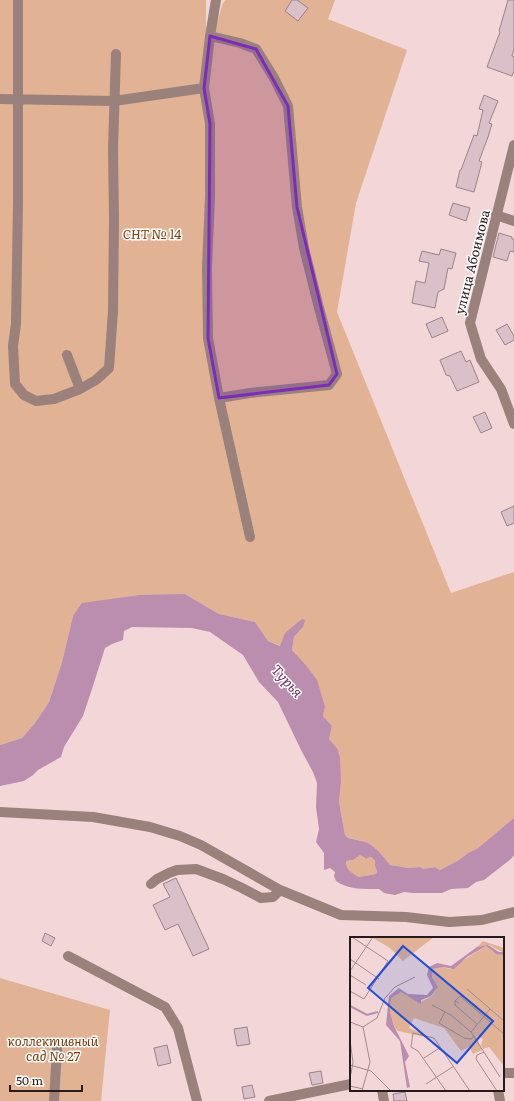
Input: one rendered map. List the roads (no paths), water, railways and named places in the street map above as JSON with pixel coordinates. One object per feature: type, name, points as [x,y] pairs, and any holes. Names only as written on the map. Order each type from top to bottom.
[{"type":"street","points":[[18,0],[16,324],[14,346],[15,384],[24,395],[36,401],[54,399],[80,389],[96,380],[109,368],[113,311],[113,148],[116,54]]},
{"type":"street","points":[[216,0],[204,88],[210,124],[210,196],[207,268],[208,338],[219,398],[250,537]]},
{"type":"street","points":[[210,36],[256,50],[274,78],[288,106],[297,207],[304,248],[337,374],[329,385],[250,393],[219,398]]},
{"type":"street","points":[[0,100],[114,102],[204,88]]},
{"type":"street","name":"улица Абоимова","points":[[514,145],[470,323],[481,359],[501,389],[514,424]]},
{"type":"street","points":[[496,215],[514,221]]},
{"type":"street","points":[[67,355],[80,389]]},
{"type":"street","points":[[0,812],[93,817],[150,827],[180,836],[201,845],[280,890],[341,915],[406,917],[449,922],[482,920],[514,912]]},
{"type":"street","points":[[151,884],[157,878],[176,870],[196,869],[223,879],[261,898],[273,897],[280,890]]},
{"type":"street","points":[[68,956],[164,1007],[178,1028],[197,1101]]},
{"type":"street","points":[[54,1101],[57,1049]]},
{"type":"street","points":[[504,1073],[514,1072]]},
{"type":"street","points":[[269,1101],[350,1084]]},
{"type":"street","points":[[382,1091],[384,1101]]},
{"type":"street","points":[[498,1091],[500,1101]]},
{"type":"water","name":"Турья","points":[[185,594],[219,614],[255,622],[268,641],[280,646],[285,633],[302,619],[305,620],[303,627],[294,637],[292,650],[317,680],[325,707],[323,716],[332,726],[329,739],[337,748],[340,758],[341,782],[339,802],[345,835],[347,837],[372,845],[390,865],[409,868],[420,867],[423,869],[435,867],[440,870],[478,848],[514,818],[514,855],[484,880],[476,882],[468,888],[451,889],[442,893],[404,892],[395,895],[384,893],[379,889],[362,889],[346,886],[336,881],[334,876],[335,872],[330,868],[324,870],[324,853],[316,842],[319,829],[316,807],[317,783],[278,702],[259,682],[243,655],[210,632],[192,628],[132,627],[124,631],[123,640],[105,648],[83,716],[64,747],[61,757],[38,770],[24,781],[0,786],[0,745],[22,738],[35,723],[49,702],[62,662],[73,616],[82,603],[140,595]],"holes":[[[360,855],[366,859],[371,857],[375,861],[377,871],[376,874],[359,877],[348,869],[346,861],[353,860]]]},
{"type":"park label","name":"СНТ № 14","points":[[152,234]]},
{"type":"park label","name":"коллективный сад № 27","points":[[53,1048]]}]
